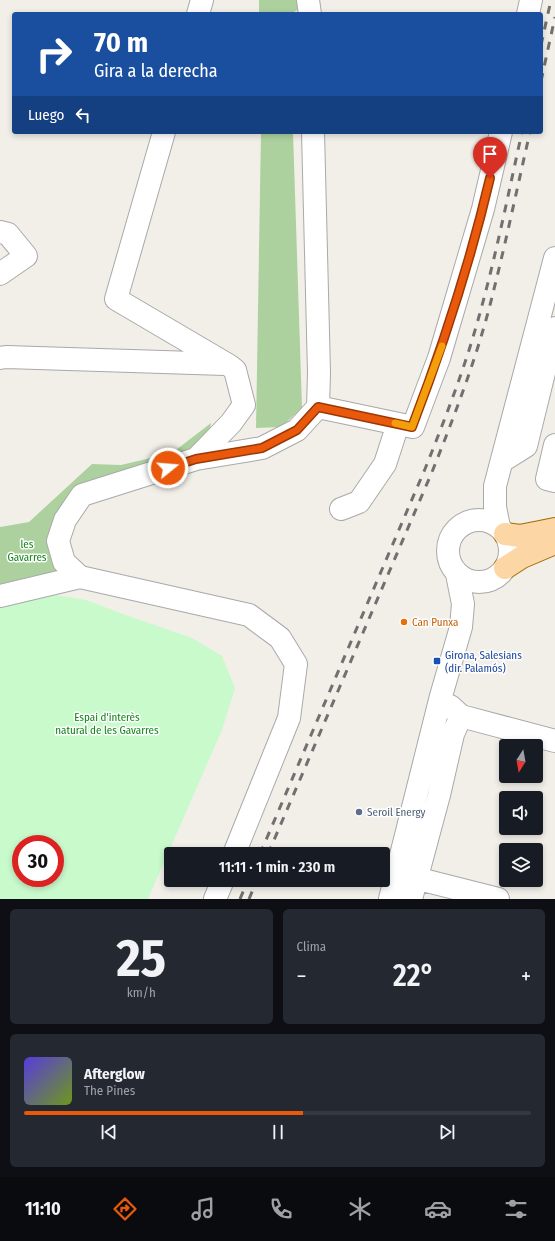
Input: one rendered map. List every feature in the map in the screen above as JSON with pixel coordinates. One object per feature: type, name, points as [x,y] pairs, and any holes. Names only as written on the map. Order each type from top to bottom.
[{"type":"main road","points":[[502,530],[520,536],[550,537]]},
{"type":"main road","points":[[498,574],[550,537]]},
{"type":"street","points":[[199,12],[202,0]]},
{"type":"street","points":[[308,0],[310,12]]},
{"type":"street","points":[[528,12],[531,0]]},
{"type":"street","points":[[163,134],[116,299],[235,370],[244,405],[231,423],[196,459]]},
{"type":"street","points":[[80,577],[64,562],[58,541],[65,520],[82,495],[196,459],[262,448],[297,430],[318,407],[320,373],[313,134]]},
{"type":"street","points":[[318,407],[412,427],[439,358],[483,209],[500,134]]},
{"type":"street","points":[[0,232],[8,234],[26,256],[0,274]]},
{"type":"street","points":[[408,884],[441,696],[461,627],[472,605],[498,574],[510,554],[508,540],[502,530],[495,507],[495,486],[555,258]]},
{"type":"street","points":[[502,461],[526,446],[555,328]]},
{"type":"street","points":[[2,355],[226,364],[230,366]]},
{"type":"street","points":[[341,509],[358,502],[385,464],[398,424]]},
{"type":"street","points":[[531,428],[555,434]]},
{"type":"street","points":[[555,445],[547,480],[555,481]]},
{"type":"street","points":[[495,486],[470,520],[456,529],[448,543],[447,554],[451,565],[457,574],[464,579],[472,582],[481,582],[498,574]]},
{"type":"street","points":[[470,520],[487,520],[502,530]]},
{"type":"street","points":[[457,574],[463,604],[461,627]]},
{"type":"street","points":[[0,596],[80,577],[249,615],[280,638],[296,664],[289,718],[237,847]]},
{"type":"street","points":[[441,696],[461,716],[555,741]]},
{"type":"street","points":[[390,899],[408,884],[439,795],[453,734],[461,716]]},
{"type":"street","points":[[408,884],[498,899]]},
{"type":"street","points":[[215,899],[220,887]]},
{"type":"green space","points":[[259,0],[316,0],[294,12],[259,12]]},
{"type":"green space","points":[[261,134],[293,134],[302,408],[281,427],[256,428]]},
{"type":"green space","name":"les Gavarres","points":[[211,423],[209,434],[191,452],[75,495],[50,529],[59,570],[0,586],[0,527],[29,522],[92,464],[121,465],[172,453]]},
{"type":"green space","name":"Espai d'interès natural de les Gavarres","points":[[0,594],[49,594],[86,600],[192,638],[222,656],[235,688],[222,730],[171,847],[164,847],[164,862],[148,899],[0,899]]},
{"type":"railway","points":[[543,36],[551,0]]},
{"type":"railway","points":[[543,72],[555,17]]},
{"type":"railway","points":[[263,847],[443,424],[478,320],[498,240],[522,134]]},
{"type":"railway","points":[[271,847],[432,472],[458,404],[474,359],[488,312],[530,134]]},
{"type":"railway","points":[[240,899],[245,887]]},
{"type":"railway","points":[[249,899],[254,887]]},
{"type":"slow traffic","points":[[395,423],[412,427],[439,358],[442,346]]},
{"type":"place","name":"Can Punxa","points":[[404,622]]},
{"type":"place","name":"Girona, Salesians (dir. Palamós)","points":[[437,661]]},
{"type":"place","name":"Seroil Energy","points":[[359,812]]},
{"type":"route","points":[[168,468],[196,459],[262,448],[297,430],[318,407],[412,427],[439,358],[483,209],[490,178]]}]
